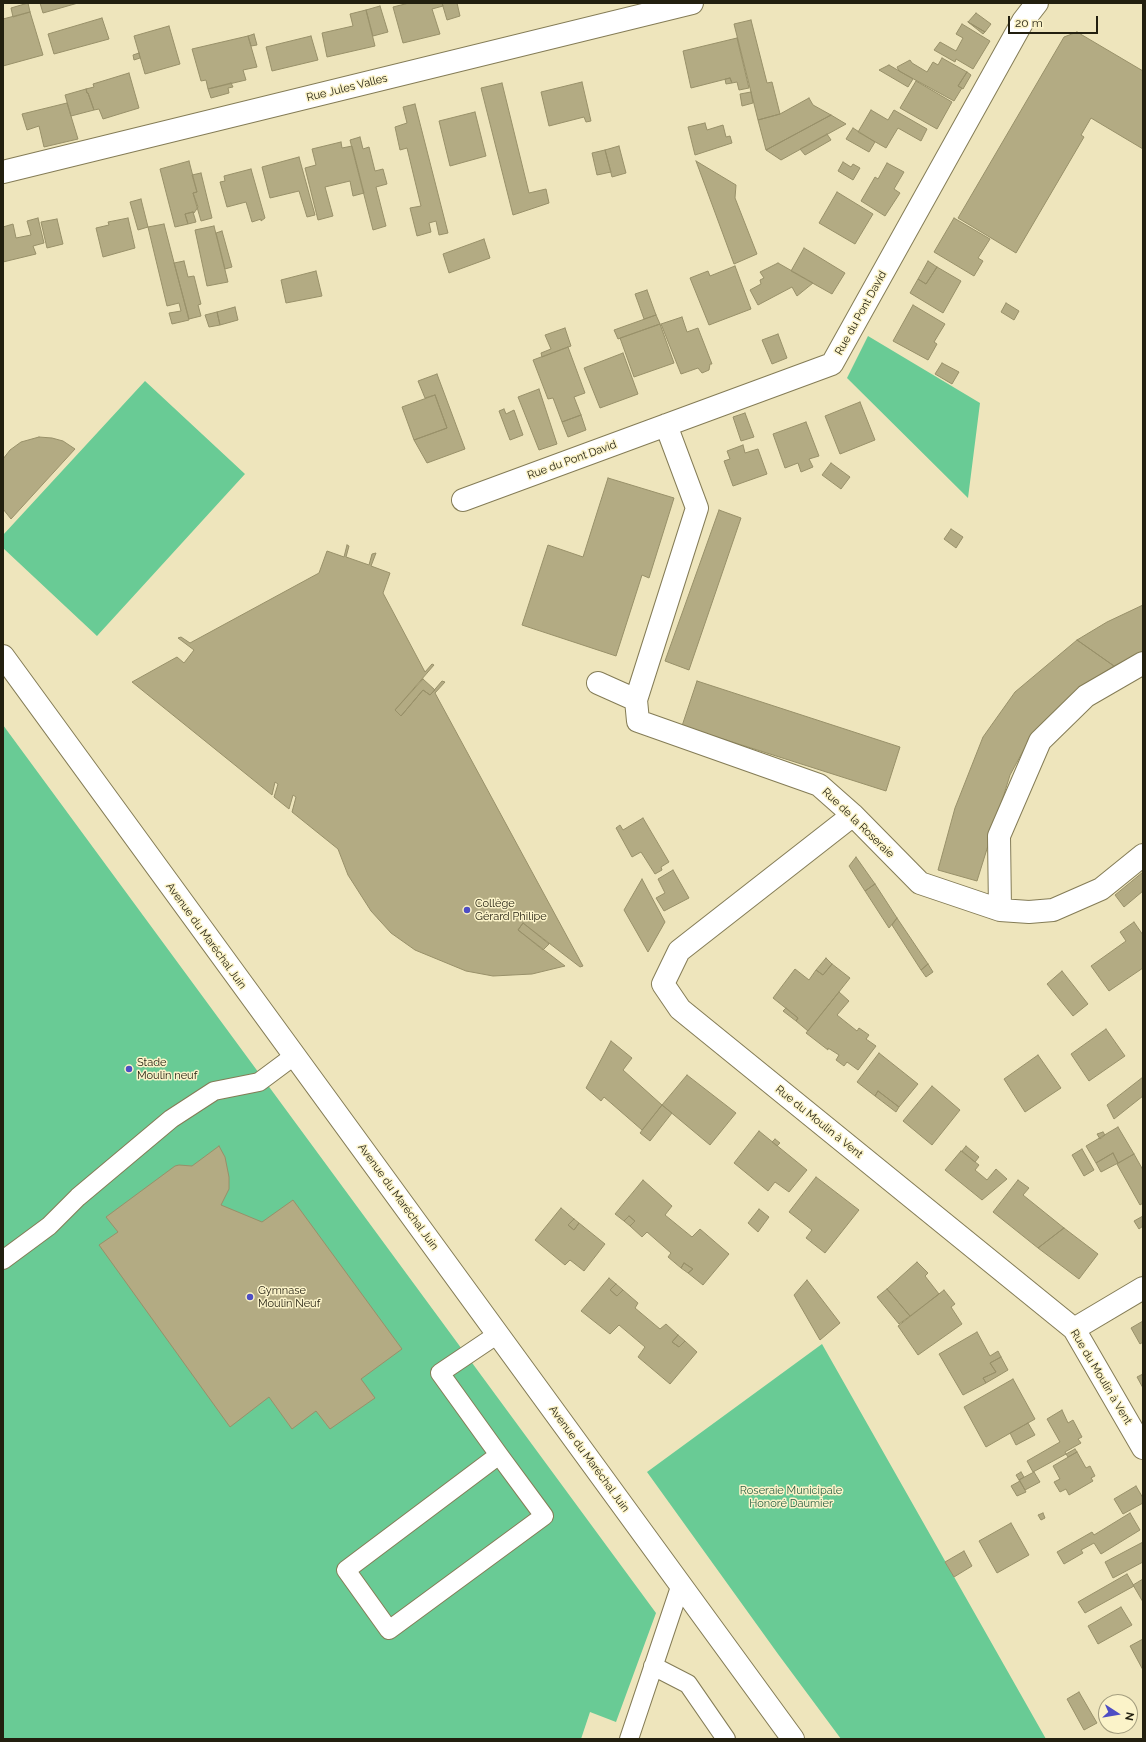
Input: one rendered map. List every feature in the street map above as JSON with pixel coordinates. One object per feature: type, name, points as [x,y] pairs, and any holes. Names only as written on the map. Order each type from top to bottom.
[{"type":"street","name":"Rue Jules Valles","points":[[3,172],[692,3]]},
{"type":"street","name":"Rue du Pont David","points":[[463,500],[832,364],[1023,21],[1037,3]]},
{"type":"street","name":"Rue de la Roseraie","points":[[666,425],[697,508],[636,700],[638,721],[819,785],[853,815],[920,883],[1000,910],[1029,912],[1053,910],[1101,889],[1143,855]]},
{"type":"street","name":"Avenue du Maréchal Juin","points":[[3,656],[793,1739]]},
{"type":"street","points":[[1000,910],[999,836],[1040,741],[1086,696],[1143,663]]},
{"type":"street","points":[[598,684],[636,700]]},
{"type":"street","name":"Rue du Moulin à Vent","points":[[853,815],[679,951],[663,984],[680,1009],[1074,1329],[1143,1448]]},
{"type":"street","points":[[1074,1329],[1143,1288]]},
{"type":"lane","points":[[3,1260],[49,1226],[78,1197],[171,1119],[214,1091],[259,1082],[294,1056]]},
{"type":"lane","points":[[498,1334],[440,1373],[544,1516],[389,1630],[346,1570],[499,1455]]},
{"type":"lane","points":[[628,1739],[681,1584]]},
{"type":"lane","points":[[654,1666],[688,1684],[726,1739]]},
{"type":"green space","points":[[868,336],[980,403],[968,498],[847,378]]},
{"type":"green space","points":[[145,381],[245,474],[97,636],[3,548],[3,535]]},
{"type":"green space","name":"Stade Moulin neuf","points":[[3,725],[656,1613],[616,1722],[590,1712],[581,1739],[3,1739]]},
{"type":"green space","name":"Roseraie Municipale Honoré Daumier","points":[[822,1344],[1046,1739],[841,1739],[647,1472]]},
{"type":"building","points":[[28,3],[30,12],[13,17],[11,8]]},
{"type":"building","points":[[40,3],[78,3],[43,13]]},
{"type":"building","points":[[409,3],[442,3],[443,6],[432,9],[440,34],[403,43],[393,7]]},
{"type":"building","points":[[442,3],[457,3],[460,16],[447,20]]},
{"type":"building","points":[[380,6],[388,32],[373,36],[366,10]]},
{"type":"building","points":[[366,10],[375,46],[327,57],[322,33],[353,26],[350,14]]},
{"type":"building","points":[[30,12],[43,55],[3,66],[3,19]]},
{"type":"building","points":[[976,13],[991,24],[985,32],[968,22]]},
{"type":"building","points":[[102,18],[109,39],[54,54],[48,34]]},
{"type":"building","points":[[751,20],[767,83],[772,82],[780,114],[758,120],[734,24]]},
{"type":"building","points":[[968,22],[985,32],[983,34]]},
{"type":"building","points":[[962,24],[990,41],[973,69],[956,59],[955,62],[934,50],[940,42],[956,51],[963,38],[956,34]]},
{"type":"building","points":[[169,26],[180,64],[145,74],[134,36]]},
{"type":"building","points":[[1077,32],[1143,71],[1143,149],[1091,118],[1081,135],[1084,137],[1016,253],[958,218],[1064,37]]},
{"type":"building","points":[[254,34],[257,45],[251,46],[248,36]]},
{"type":"building","points":[[248,36],[257,67],[243,70],[246,80],[208,89],[206,80],[201,81],[192,49]]},
{"type":"building","points":[[311,36],[318,60],[272,71],[266,47]]},
{"type":"building","points":[[737,38],[749,88],[739,90],[737,82],[732,83],[730,78],[691,88],[683,51]]},
{"type":"building","points":[[139,53],[140,58],[134,60],[133,55]]},
{"type":"building","points":[[942,58],[967,72],[958,86],[962,88],[954,101],[899,71],[897,67],[910,60],[912,63],[927,72],[933,62],[938,65]]},
{"type":"building","points":[[889,65],[913,79],[908,87],[879,70]]},
{"type":"building","points":[[967,72],[971,75],[963,89],[958,86]]},
{"type":"building","points":[[129,73],[139,108],[103,119],[99,109],[94,110],[86,89],[94,87],[93,84]]},
{"type":"building","points":[[730,78],[732,83],[726,84],[725,79]]},
{"type":"building","points":[[916,81],[952,102],[937,129],[900,108]]},
{"type":"building","points":[[582,82],[591,121],[586,122],[584,117],[549,126],[541,92]]},
{"type":"building","points":[[231,83],[233,87],[228,88],[229,93],[211,98],[208,89]]},
{"type":"building","points":[[502,83],[529,193],[546,189],[549,203],[513,215],[481,88]]},
{"type":"building","points":[[86,89],[94,110],[71,116],[65,95]]},
{"type":"building","points":[[751,92],[753,103],[742,106],[740,94]]},
{"type":"building","points":[[809,98],[813,105],[831,115],[766,150],[758,120],[780,114]]},
{"type":"building","points":[[67,103],[78,139],[44,147],[39,126],[27,130],[22,114]]},
{"type":"building","points":[[415,104],[448,233],[439,235],[436,221],[429,223],[431,232],[417,236],[410,208],[421,206],[407,148],[400,150],[395,127],[407,123],[403,107]]},
{"type":"building","points":[[871,110],[888,120],[894,110],[927,129],[921,141],[898,128],[886,148],[858,132]]},
{"type":"building","points":[[475,112],[486,156],[450,166],[439,121]]},
{"type":"building","points":[[831,115],[846,124],[781,160],[766,150]]},
{"type":"building","points":[[705,123],[707,130],[723,125],[726,137],[730,136],[732,143],[695,155],[688,127]]},
{"type":"building","points":[[853,128],[875,142],[869,152],[846,139]]},
{"type":"building","points":[[827,134],[831,140],[805,155],[800,149]]},
{"type":"building","points":[[360,137],[363,149],[369,147],[375,171],[383,169],[387,184],[376,187],[386,226],[373,230],[350,140]]},
{"type":"building","points":[[341,142],[342,148],[352,146],[364,193],[353,196],[350,181],[325,187],[333,216],[318,220],[305,168],[316,165],[312,149]]},
{"type":"building","points":[[619,146],[626,173],[612,177],[605,150]]},
{"type":"building","points":[[605,150],[611,172],[597,175],[592,153]]},
{"type":"building","points":[[299,157],[315,215],[307,217],[299,191],[270,198],[262,167]]},
{"type":"building","points":[[189,161],[197,192],[193,193],[198,207],[194,213],[185,214],[188,224],[175,227],[160,169]]},
{"type":"building","points":[[696,161],[736,185],[735,198],[757,254],[734,264]]},
{"type":"building","points":[[843,162],[851,167],[853,164],[860,168],[853,180],[838,171]]},
{"type":"building","points":[[887,163],[904,172],[894,189],[900,193],[885,216],[861,201],[875,177],[878,179]]},
{"type":"building","points":[[251,169],[265,218],[261,221],[261,219],[252,222],[246,202],[227,207],[220,182],[225,181],[224,176]]},
{"type":"building","points":[[201,173],[212,218],[201,221],[193,193],[197,192],[192,175]]},
{"type":"building","points":[[837,192],[873,214],[855,244],[819,223]]},
{"type":"building","points":[[141,199],[148,227],[138,230],[130,202]]},
{"type":"building","points":[[193,212],[196,222],[188,224],[185,214]]},
{"type":"building","points":[[38,218],[44,243],[33,246],[36,254],[3,262],[3,227],[13,224],[16,238],[31,235],[27,221]]},
{"type":"building","points":[[128,218],[135,248],[103,257],[96,228],[109,225],[108,222]]},
{"type":"building","points":[[954,218],[990,239],[978,258],[983,261],[974,276],[934,252]]},
{"type":"building","points":[[57,219],[63,244],[47,248],[41,222]]},
{"type":"building","points":[[164,224],[189,320],[172,324],[169,313],[181,311],[179,303],[167,306],[148,227]]},
{"type":"building","points":[[214,226],[228,282],[207,286],[195,230]]},
{"type":"building","points":[[222,231],[232,267],[225,269],[216,233]]},
{"type":"building","points":[[484,239],[490,258],[449,273],[443,254]]},
{"type":"building","points":[[804,248],[845,273],[832,294],[791,271]]},
{"type":"building","points":[[184,261],[188,277],[194,276],[201,304],[198,305],[201,316],[189,319],[174,263]]},
{"type":"building","points":[[928,261],[937,267],[926,284],[918,279]]},
{"type":"building","points":[[778,263],[813,283],[797,296],[792,287],[758,305],[750,290],[761,284],[760,280],[764,278],[760,272]]},
{"type":"building","points":[[735,266],[751,309],[709,325],[690,278],[708,271],[710,276]]},
{"type":"building","points":[[937,267],[961,281],[943,313],[910,293],[918,279],[926,284]]},
{"type":"building","points":[[316,271],[322,296],[286,303],[281,280]]},
{"type":"building","points":[[647,290],[656,315],[644,319],[635,294]]},
{"type":"building","points":[[1006,303],[1019,311],[1014,320],[1001,312]]},
{"type":"building","points":[[913,305],[945,324],[934,342],[937,344],[928,360],[893,341]]},
{"type":"building","points":[[235,307],[238,320],[220,325],[217,312]]},
{"type":"building","points":[[217,312],[220,325],[209,327],[205,315]]},
{"type":"building","points":[[656,315],[660,324],[618,339],[614,330]]},
{"type":"building","points":[[682,317],[687,332],[698,328],[712,364],[710,364],[709,370],[702,373],[698,368],[681,374],[661,324]]},
{"type":"building","points":[[660,324],[674,363],[634,377],[620,338]]},
{"type":"building","points":[[565,328],[571,346],[542,357],[541,353],[551,349],[545,335]]},
{"type":"building","points":[[778,334],[787,358],[772,364],[762,340]]},
{"type":"building","points":[[568,347],[585,393],[574,397],[581,415],[562,422],[553,398],[548,399],[533,360]]},
{"type":"building","points":[[623,353],[638,394],[600,408],[584,368]]},
{"type":"building","points":[[942,363],[959,372],[952,384],[935,374]]},
{"type":"building","points":[[437,374],[465,449],[427,463],[414,440],[447,428],[435,395],[425,398],[418,381]]},
{"type":"building","points":[[539,389],[557,444],[539,450],[518,397]]},
{"type":"building","points":[[435,395],[447,428],[414,440],[402,407]]},
{"type":"building","points":[[860,402],[875,440],[840,454],[825,416]]},
{"type":"building","points":[[504,409],[506,414],[514,410],[523,435],[510,440],[499,411]]},
{"type":"building","points":[[745,413],[754,437],[741,441],[733,417]]},
{"type":"building","points":[[581,415],[586,430],[568,437],[562,422]]},
{"type":"building","points":[[806,422],[819,456],[809,459],[813,467],[801,472],[798,463],[785,468],[773,434]]},
{"type":"building","points":[[39,437],[63,441],[75,449],[11,519],[3,509],[3,459],[10,450],[21,442]]},
{"type":"building","points":[[743,445],[745,453],[758,449],[767,474],[733,486],[724,461],[730,459],[727,451]]},
{"type":"building","points":[[831,463],[850,477],[841,489],[822,475]]},
{"type":"building","points":[[608,478],[674,498],[649,578],[642,575],[616,656],[522,625],[548,545],[583,557]]},
{"type":"building","points":[[719,510],[741,518],[689,670],[665,661]]},
{"type":"building","points":[[951,529],[963,537],[956,548],[944,539]]},
{"type":"building","points":[[347,545],[349,546],[346,557],[369,565],[372,554],[376,553],[371,566],[390,573],[383,593],[425,672],[432,664],[434,665],[395,710],[401,716],[423,690],[430,695],[442,681],[445,682],[435,693],[583,966],[580,967],[523,923],[518,930],[565,966],[532,974],[493,976],[466,971],[415,950],[391,933],[371,911],[348,875],[338,849],[292,812],[296,797],[293,795],[289,809],[274,797],[278,784],[275,782],[272,795],[132,682],[177,657],[184,663],[194,650],[178,638],[181,637],[190,643],[319,573],[327,551],[344,557]]},
{"type":"building","points":[[1143,605],[1143,652],[1114,666],[1077,640],[1107,622]]},
{"type":"building","points":[[1077,640],[1114,666],[1076,690],[1028,742],[1010,775],[977,881],[938,870],[955,808],[983,737],[1015,692]]},
{"type":"building","points":[[423,679],[435,690],[430,695],[423,690],[401,716],[395,710]]},
{"type":"building","points":[[697,681],[900,747],[886,791],[682,726]]},
{"type":"building","points":[[643,818],[669,862],[661,867],[662,870],[655,874],[641,852],[632,857],[616,828],[620,825],[623,830]]},
{"type":"building","points":[[856,857],[875,884],[865,891],[849,866]]},
{"type":"building","points":[[673,870],[689,898],[664,911],[656,898],[665,893],[658,879]]},
{"type":"building","points":[[1143,872],[1143,891],[1124,907],[1115,895]]},
{"type":"building","points":[[642,879],[665,922],[648,952],[624,910]]},
{"type":"building","points":[[875,884],[897,918],[889,928],[865,891]]},
{"type":"building","points":[[897,918],[928,964],[921,970],[892,925]]},
{"type":"building","points":[[1134,922],[1143,935],[1143,968],[1109,991],[1091,966],[1126,941],[1120,932]]},
{"type":"building","points":[[523,923],[549,944],[543,950],[518,930]]},
{"type":"building","points":[[826,958],[832,964],[823,975],[816,970]]},
{"type":"building","points":[[832,964],[850,978],[808,1031],[796,1021],[798,1018],[773,998],[795,969],[809,980],[816,970],[823,975]]},
{"type":"building","points":[[928,964],[933,972],[926,977],[921,970]]},
{"type":"building","points":[[1062,971],[1088,1004],[1073,1016],[1047,984]]},
{"type":"building","points":[[839,992],[849,1001],[837,1015],[857,1031],[859,1028],[869,1035],[866,1039],[876,1046],[858,1070],[847,1062],[844,1066],[836,1060],[839,1055],[828,1048],[828,1050],[806,1033]]},
{"type":"building","points":[[786,1008],[798,1018],[796,1021],[783,1011]]},
{"type":"building","points":[[1106,1029],[1125,1056],[1089,1081],[1071,1054]]},
{"type":"building","points":[[611,1041],[632,1058],[623,1070],[662,1105],[642,1130],[604,1097],[601,1101],[586,1088]]},
{"type":"building","points":[[879,1053],[918,1084],[899,1107],[878,1091],[875,1096],[857,1082]]},
{"type":"building","points":[[1038,1055],[1061,1088],[1025,1112],[1004,1079]]},
{"type":"building","points":[[687,1075],[736,1113],[710,1145],[662,1105]]},
{"type":"building","points":[[1143,1077],[1143,1096],[1114,1119],[1107,1105]]},
{"type":"building","points":[[932,1086],[960,1110],[932,1145],[903,1121]]},
{"type":"building","points":[[878,1091],[899,1107],[896,1112],[875,1096]]},
{"type":"building","points":[[662,1105],[672,1113],[650,1141],[640,1133]]},
{"type":"building","points":[[1118,1127],[1134,1154],[1118,1163],[1113,1153],[1096,1163],[1086,1146]]},
{"type":"building","points":[[759,1131],[807,1170],[789,1192],[775,1182],[768,1191],[734,1163]]},
{"type":"building","points":[[1103,1132],[1105,1135],[1100,1139],[1097,1134]]},
{"type":"building","points":[[775,1139],[780,1143],[777,1146],[772,1142]]},
{"type":"building","name":"Gymnase Moulin Neuf","points":[[219,1146],[225,1157],[229,1177],[229,1189],[221,1205],[262,1222],[293,1200],[402,1349],[361,1379],[375,1398],[330,1429],[316,1411],[292,1429],[269,1397],[230,1427],[99,1245],[118,1232],[106,1217],[175,1166],[192,1166]]},
{"type":"building","points":[[966,1146],[979,1157],[975,1162],[962,1151]]},
{"type":"building","points":[[1082,1149],[1094,1170],[1084,1176],[1072,1155]]},
{"type":"building","points":[[961,1151],[979,1165],[975,1170],[987,1180],[996,1169],[1007,1179],[982,1200],[945,1170]]},
{"type":"building","points":[[1113,1153],[1118,1163],[1101,1172],[1096,1163]]},
{"type":"building","points":[[1134,1154],[1143,1170],[1143,1203],[1140,1205],[1117,1164]]},
{"type":"building","points":[[816,1177],[859,1210],[825,1253],[806,1238],[812,1230],[789,1212]]},
{"type":"building","points":[[643,1180],[672,1206],[665,1215],[692,1237],[700,1229],[729,1254],[703,1285],[688,1273],[693,1269],[684,1263],[681,1268],[668,1257],[671,1253],[647,1232],[642,1237],[630,1226],[635,1221],[629,1216],[624,1221],[615,1214]]},
{"type":"building","points":[[1018,1180],[1029,1188],[1023,1195],[1064,1228],[1038,1248],[993,1212]]},
{"type":"building","points":[[561,1208],[574,1219],[568,1225],[574,1230],[579,1223],[605,1244],[584,1271],[570,1260],[565,1265],[535,1240]]},
{"type":"building","points":[[759,1209],[769,1217],[758,1232],[748,1223]]},
{"type":"building","points":[[629,1216],[635,1221],[630,1226],[624,1221]]},
{"type":"building","points":[[1143,1216],[1143,1226],[1139,1229],[1134,1221]]},
{"type":"building","points":[[574,1219],[579,1223],[574,1230],[568,1225]]},
{"type":"building","points":[[1064,1228],[1098,1254],[1079,1279],[1038,1248]]},
{"type":"building","points":[[917,1262],[928,1273],[925,1276],[939,1294],[910,1316],[887,1289]]},
{"type":"building","points":[[684,1263],[693,1269],[688,1273],[681,1268]]},
{"type":"building","points":[[609,1278],[616,1284],[610,1290],[617,1296],[623,1290],[638,1303],[635,1308],[660,1329],[666,1324],[678,1335],[672,1342],[679,1347],[685,1341],[697,1352],[670,1384],[638,1357],[645,1347],[619,1325],[610,1334],[581,1311]]},
{"type":"building","points":[[807,1280],[840,1323],[820,1340],[794,1295]]},
{"type":"building","points":[[616,1284],[623,1290],[617,1296],[610,1290]]},
{"type":"building","points":[[887,1289],[910,1316],[899,1324],[877,1297]]},
{"type":"building","points":[[944,1290],[955,1304],[951,1307],[962,1324],[918,1355],[898,1326]]},
{"type":"building","points":[[1143,1321],[1143,1342],[1140,1344],[1131,1328]]},
{"type":"building","points":[[977,1332],[990,1356],[998,1351],[1001,1357],[990,1363],[996,1372],[983,1378],[986,1383],[963,1395],[939,1354]]},
{"type":"building","points":[[678,1335],[685,1341],[679,1347],[672,1342]]},
{"type":"building","points":[[1001,1357],[1008,1370],[986,1383],[983,1378],[996,1372],[990,1363]]},
{"type":"building","points":[[1143,1374],[1143,1388],[1137,1377]]},
{"type":"building","points":[[1013,1379],[1035,1419],[986,1447],[964,1407]]},
{"type":"building","points":[[1062,1410],[1068,1423],[1073,1420],[1082,1437],[1078,1439],[1081,1443],[1065,1452],[1066,1454],[1033,1472],[1027,1461],[1060,1442],[1047,1419]]},
{"type":"building","points":[[1028,1423],[1035,1435],[1016,1445],[1010,1433]]},
{"type":"building","points":[[1075,1449],[1077,1452],[1068,1457],[1066,1454]]},
{"type":"building","points":[[1077,1452],[1086,1468],[1090,1466],[1095,1476],[1091,1478],[1093,1481],[1069,1495],[1066,1489],[1060,1492],[1054,1482],[1060,1479],[1053,1466]]},
{"type":"building","points":[[1021,1472],[1024,1477],[1019,1480],[1016,1475]]},
{"type":"building","points":[[1034,1472],[1040,1482],[1025,1490],[1019,1480]]},
{"type":"building","points":[[1020,1481],[1026,1492],[1017,1496],[1011,1486]]},
{"type":"building","points":[[1136,1486],[1143,1498],[1143,1503],[1123,1514],[1114,1499]]},
{"type":"building","points":[[1043,1513],[1045,1518],[1041,1520],[1038,1515]]},
{"type":"building","points":[[1130,1513],[1140,1530],[1101,1554],[1094,1543],[1081,1550],[1083,1553],[1064,1564],[1057,1552],[1092,1532],[1094,1535]]},
{"type":"building","points":[[1011,1523],[1029,1555],[997,1573],[979,1541]]},
{"type":"building","points":[[1143,1542],[1143,1562],[1113,1578],[1105,1562]]},
{"type":"building","points":[[964,1551],[972,1566],[954,1577],[945,1562]]},
{"type":"building","points":[[1127,1574],[1134,1586],[1085,1613],[1078,1602]]},
{"type":"building","points":[[1143,1579],[1143,1602],[1133,1585]]},
{"type":"building","points":[[1121,1607],[1132,1625],[1098,1644],[1088,1626]]},
{"type":"building","points":[[1143,1639],[1143,1670],[1130,1646]]},
{"type":"building","points":[[1079,1692],[1097,1723],[1084,1730],[1067,1699]]},
{"type":"place","name":"Collège Gérard Philipe","points":[[467,910]]},
{"type":"place","name":"Stade Moulin neuf","points":[[129,1069]]},
{"type":"place","name":"Gymnase Moulin Neuf","points":[[250,1297]]}]
